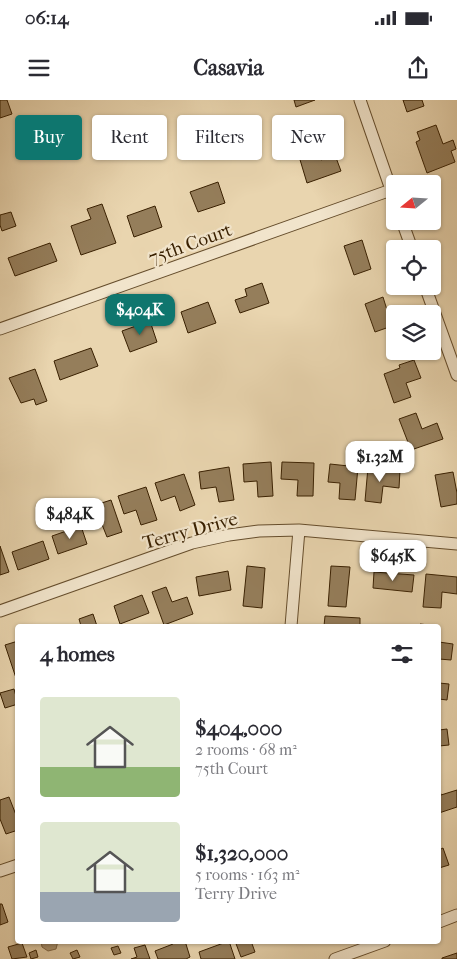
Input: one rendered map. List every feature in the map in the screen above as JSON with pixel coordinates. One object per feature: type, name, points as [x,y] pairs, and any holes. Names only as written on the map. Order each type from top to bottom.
[{"type":"street","points":[[360,100],[386,175]]},
{"type":"street","name":"75th Court","points":[[0,330],[386,197]]},
{"type":"street","points":[[428,295],[457,375]]},
{"type":"street","points":[[291,624],[299,530]]},
{"type":"street","name":"Terry Drive","points":[[0,611],[192,543],[229,535],[299,530],[457,544]]},
{"type":"street","points":[[0,871],[15,866]]},
{"type":"street","points":[[441,921],[457,916]]},
{"type":"street","points":[[335,959],[377,944]]},
{"type":"shaded area","points":[[42,944],[57,944],[56,949],[48,951],[42,947]]},
{"type":"building","points":[[0,100],[7,100],[12,114],[0,118]]},
{"type":"building","points":[[294,100],[315,100],[296,107]]},
{"type":"building","points":[[403,100],[422,100],[424,106],[407,112]]},
{"type":"building","points":[[436,125],[443,144],[453,140],[456,149],[451,151],[455,162],[427,173],[416,142],[420,140],[417,132]]},
{"type":"building","points":[[300,160],[337,160],[341,171],[307,183]]},
{"type":"building","points":[[218,182],[225,203],[198,212],[190,192]]},
{"type":"building","points":[[102,204],[116,243],[81,255],[71,226],[91,219],[87,209]]},
{"type":"building","points":[[155,206],[162,227],[134,237],[127,216]]},
{"type":"building","points":[[11,212],[16,226],[2,231],[0,215]]},
{"type":"building","points":[[362,240],[371,269],[354,275],[344,246]]},
{"type":"building","points":[[50,243],[57,261],[15,276],[8,258]]},
{"type":"building","points":[[262,283],[269,303],[240,313],[235,300],[247,296],[245,289]]},
{"type":"building","points":[[383,297],[386,307],[386,328],[375,332],[365,304]]},
{"type":"building","points":[[208,302],[216,323],[188,333],[181,312]]},
{"type":"building","points":[[150,321],[157,342],[130,352],[122,331]]},
{"type":"building","points":[[91,348],[98,366],[60,380],[54,361]]},
{"type":"building","points":[[414,360],[421,378],[406,383],[411,397],[394,403],[384,374],[400,368],[399,365]]},
{"type":"building","points":[[35,369],[47,401],[36,405],[34,399],[21,403],[9,378]]},
{"type":"building","points":[[416,413],[422,429],[437,423],[443,439],[411,450],[399,419]]},
{"type":"building","points":[[271,462],[273,496],[258,497],[257,481],[244,482],[243,464]]},
{"type":"building","points":[[282,462],[314,463],[313,496],[297,496],[298,480],[281,479]]},
{"type":"building","points":[[330,464],[358,467],[355,500],[339,499],[340,483],[328,482]]},
{"type":"building","points":[[229,467],[234,500],[219,502],[216,487],[201,489],[199,472]]},
{"type":"building","points":[[368,467],[400,470],[399,488],[383,486],[381,503],[365,501]]},
{"type":"building","points":[[453,472],[457,504],[441,507],[435,475]]},
{"type":"building","points":[[184,474],[195,505],[180,511],[175,496],[161,501],[155,483]]},
{"type":"building","points":[[146,487],[157,520],[141,525],[136,510],[124,514],[118,496]]},
{"type":"building","points":[[111,500],[122,532],[107,537],[101,522],[89,526],[83,509]]},
{"type":"building","points":[[53,506],[58,521],[44,526],[39,511]]},
{"type":"building","points":[[81,526],[87,544],[58,554],[52,536]]},
{"type":"building","points":[[43,541],[49,559],[18,570],[12,552]]},
{"type":"building","points":[[0,546],[9,572],[0,575]]},
{"type":"building","points":[[247,566],[265,568],[262,608],[243,606]]},
{"type":"building","points":[[331,566],[350,567],[346,607],[328,606]]},
{"type":"building","points":[[228,571],[231,590],[199,596],[196,577]]},
{"type":"building","points":[[374,572],[414,575],[412,592],[373,588]]},
{"type":"building","points":[[426,574],[457,577],[457,594],[442,592],[441,608],[423,607]]},
{"type":"building","points":[[166,587],[172,602],[187,597],[193,614],[164,624],[152,592]]},
{"type":"building","points":[[142,595],[149,613],[120,624],[114,606]]},
{"type":"building","points":[[93,614],[96,624],[80,624],[79,619]]},
{"type":"building","points":[[325,616],[360,618],[360,624],[324,624]]},
{"type":"building","points":[[15,642],[15,675],[5,645]]},
{"type":"building","points":[[441,642],[453,644],[451,660],[441,659]]},
{"type":"building","points":[[441,683],[449,684],[447,700],[441,699]]},
{"type":"building","points":[[14,689],[15,705],[5,708],[0,693]]},
{"type":"building","points":[[447,729],[449,745],[441,746],[441,730]]},
{"type":"building","points":[[457,790],[457,807],[441,812],[441,795]]},
{"type":"building","points":[[9,797],[15,812],[15,831],[6,834],[0,819],[0,800]]},
{"type":"building","points":[[443,848],[449,865],[441,867],[441,849]]},
{"type":"building","points":[[0,904],[2,904],[8,922],[0,925]]},
{"type":"building","points":[[22,944],[27,957],[12,959],[8,947]]},
{"type":"building","points":[[173,944],[186,944],[190,957],[186,959],[158,959],[155,951]]},
{"type":"building","points":[[221,944],[230,944],[235,959],[201,959],[199,952]]},
{"type":"building","points":[[236,944],[252,944],[255,952],[241,957]]},
{"type":"building","points":[[145,945],[150,959],[131,959],[137,957],[134,948]]},
{"type":"building","points":[[118,946],[121,953],[114,955],[111,948]]},
{"type":"building","points":[[36,950],[38,957],[31,959],[29,953]]},
{"type":"building","points":[[77,950],[80,957],[73,959],[70,953]]},
{"type":"building","points":[[457,953],[457,959],[442,959],[442,958]]}]
